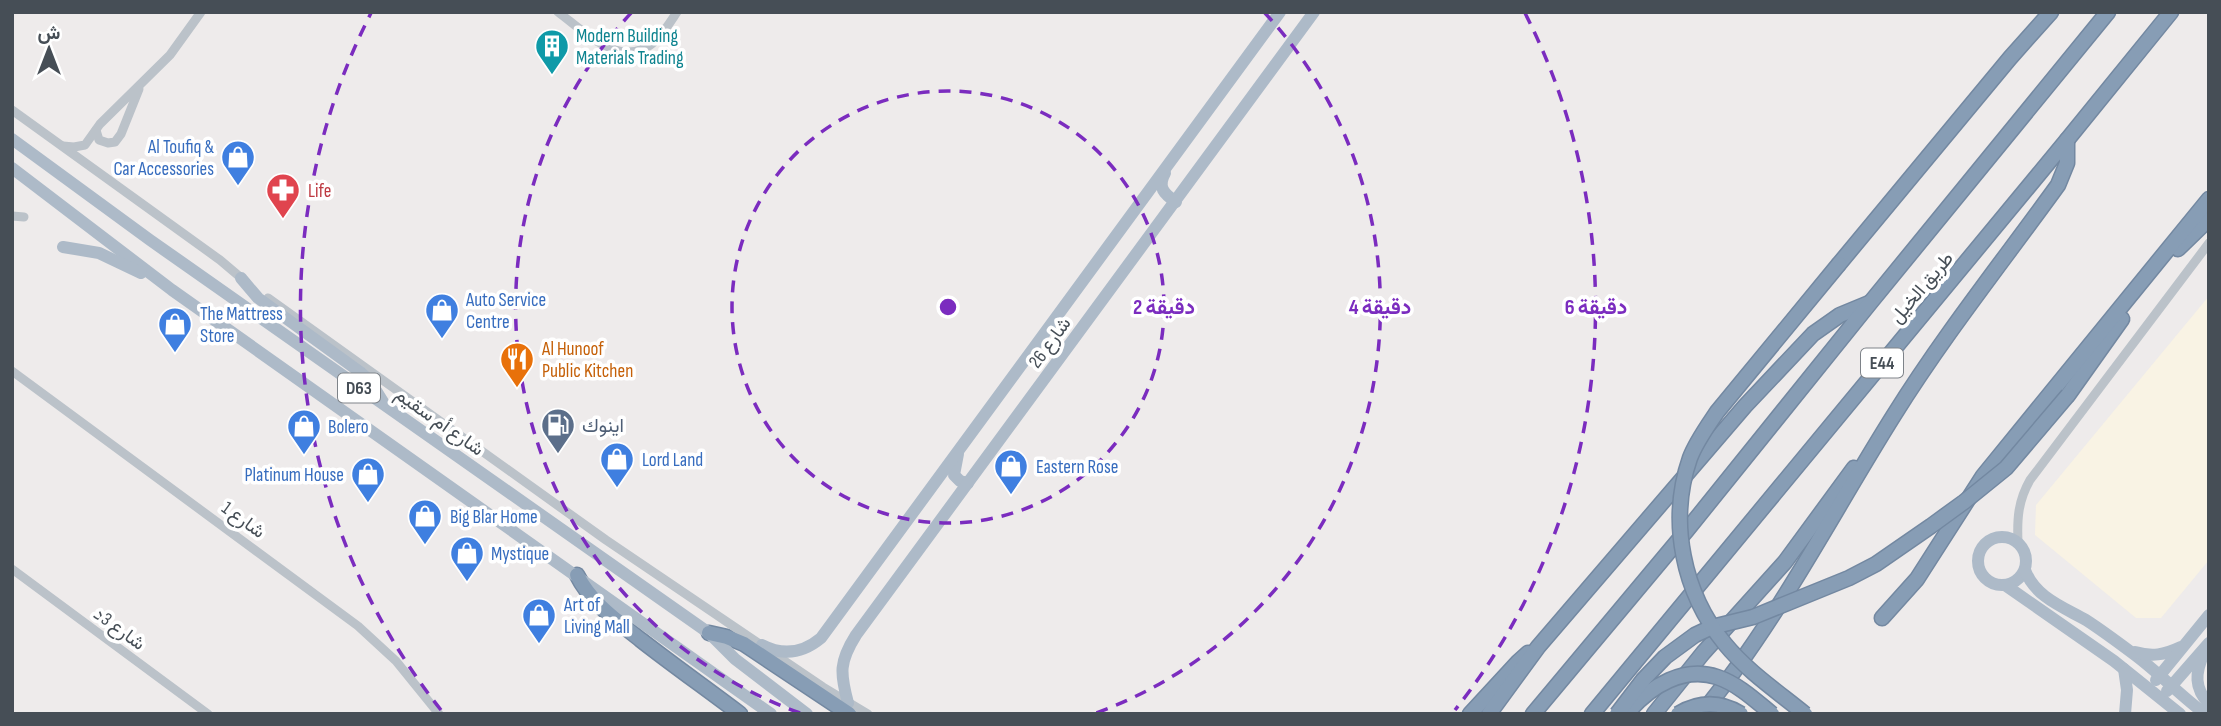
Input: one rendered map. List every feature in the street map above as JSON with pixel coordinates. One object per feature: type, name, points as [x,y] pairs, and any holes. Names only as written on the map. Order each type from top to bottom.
[{"type":"highway","points":[[2010,58],[2014,47],[2041,12]]},
{"type":"highway","points":[[1805,714],[1739,659],[1714,631],[1692,589],[1681,534],[1680,508],[1687,469],[1702,434],[1717,412],[2051,12]]},
{"type":"highway","name":"طريق الخيل","points":[[1533,714],[1688,530],[2108,12]]},
{"type":"highway","name":"طريق الخيل","points":[[1592,714],[2171,12]]},
{"type":"highway","points":[[1701,714],[1798,578],[1866,461],[1943,341],[2058,185],[2067,163],[2067,140]]},
{"type":"highway","points":[[1882,618],[1917,579],[1983,477],[2209,199]]},
{"type":"highway","points":[[1617,714],[1665,657],[1695,635],[1712,627],[1753,617],[1849,578],[1876,564],[1972,497],[2006,468],[2068,395],[2161,266],[2209,219]]},
{"type":"highway","points":[[1489,714],[1538,647],[1699,458],[1801,346],[1840,315],[1870,303]]},
{"type":"highway","points":[[1654,714],[1703,653],[1785,562],[1850,472],[1866,461]]},
{"type":"highway","points":[[577,575],[598,605],[740,714]]},
{"type":"highway","points":[[713,637],[727,637],[744,644],[848,708]]},
{"type":"highway","points":[[713,637],[743,650],[835,714]]},
{"type":"highway","points":[[1470,714],[1518,662],[1538,647]]},
{"type":"highway","points":[[1627,714],[1645,694],[1662,683],[1680,676],[1698,674],[1716,676],[1737,687],[1772,714]]},
{"type":"highway","points":[[1678,714],[1696,706],[1714,704],[1730,707],[1741,714]]},
{"type":"main road","name":"شارع 26","points":[[762,645],[779,652],[797,651],[821,638],[1280,12]]},
{"type":"main road","name":"شارع 26","points":[[848,708],[841,672],[848,649],[1314,12]]},
{"type":"main road","name":"شارع أم سقيم","points":[[12,139],[713,637],[750,671],[807,714]]},
{"type":"main road","points":[[1172,161],[1162,178],[1161,186],[1176,202]]},
{"type":"main road","name":"D63","points":[[12,168],[172,290],[771,714]]},
{"type":"main road","points":[[63,247],[106,255],[172,290]]},
{"type":"main road","points":[[241,278],[258,298],[360,372],[370,381],[388,408]]},
{"type":"main road","points":[[959,449],[954,475],[960,481],[968,483]]},
{"type":"main road","points":[[2025,570],[2015,582],[1996,584],[1983,576],[1978,555],[1987,542],[1994,538],[2002,537],[2018,542],[2026,555],[2025,570],[2031,583],[2041,593],[2128,650],[2205,714]]},
{"type":"main road","points":[[2005,585],[2124,669],[2180,714]]},
{"type":"main road","points":[[2149,689],[2209,615]]},
{"type":"main road","points":[[2160,699],[2208,644]]},
{"type":"main road","points":[[2208,644],[2199,663],[2196,681],[2202,696],[2209,704]]},
{"type":"main road","points":[[2128,650],[2155,656],[2184,645]]},
{"type":"main road","points":[[2124,669],[2127,690],[2125,714]]},
{"type":"street","points":[[62,145],[85,145],[96,130],[170,55],[201,12]]},
{"type":"street","points":[[558,12],[604,46],[631,52],[656,41],[677,12]]},
{"type":"street","points":[[96,130],[99,140],[115,142],[121,134],[141,84]]},
{"type":"street","points":[[12,110],[567,513],[762,645],[848,708],[868,714]]},
{"type":"street","points":[[12,216],[24,217]]},
{"type":"street","points":[[2018,542],[2018,508],[2030,480],[2209,243]]},
{"type":"street","name":"شارع 1","points":[[12,371],[358,626],[396,660],[439,714]]},
{"type":"street","name":"شارع 3د","points":[[12,569],[208,714]]},
{"type":"shaded area","points":[[2209,296],[2209,560],[2161,618],[2136,618],[2035,535],[2036,505]]},
{"type":"place","name":"Modern Building Materials Trading","points":[[552,76]]},
{"type":"place","name":"Al Toufiq & Car Accessories","points":[[238,187]]},
{"type":"place","name":"Life","points":[[283,220]]},
{"type":"place","name":"Auto Service Centre","points":[[442,340]]},
{"type":"place","name":"The Mattress Store","points":[[175,354]]},
{"type":"place","name":"Al Hunoof Public Kitchen","points":[[517,389]]},
{"type":"place","name":"اينوك","points":[[558,455]]},
{"type":"place","name":"Bolero","points":[[304,456]]},
{"type":"place","name":"Lord Land","points":[[617,489]]},
{"type":"place","name":"Eastern Rose","points":[[1011,496]]},
{"type":"place","name":"Platinum House","points":[[368,504]]},
{"type":"place","name":"Big Blar Home","points":[[425,546]]},
{"type":"place","name":"Mystique","points":[[467,583]]},
{"type":"place","name":"Art of Living Mall","points":[[539,645]]}]
